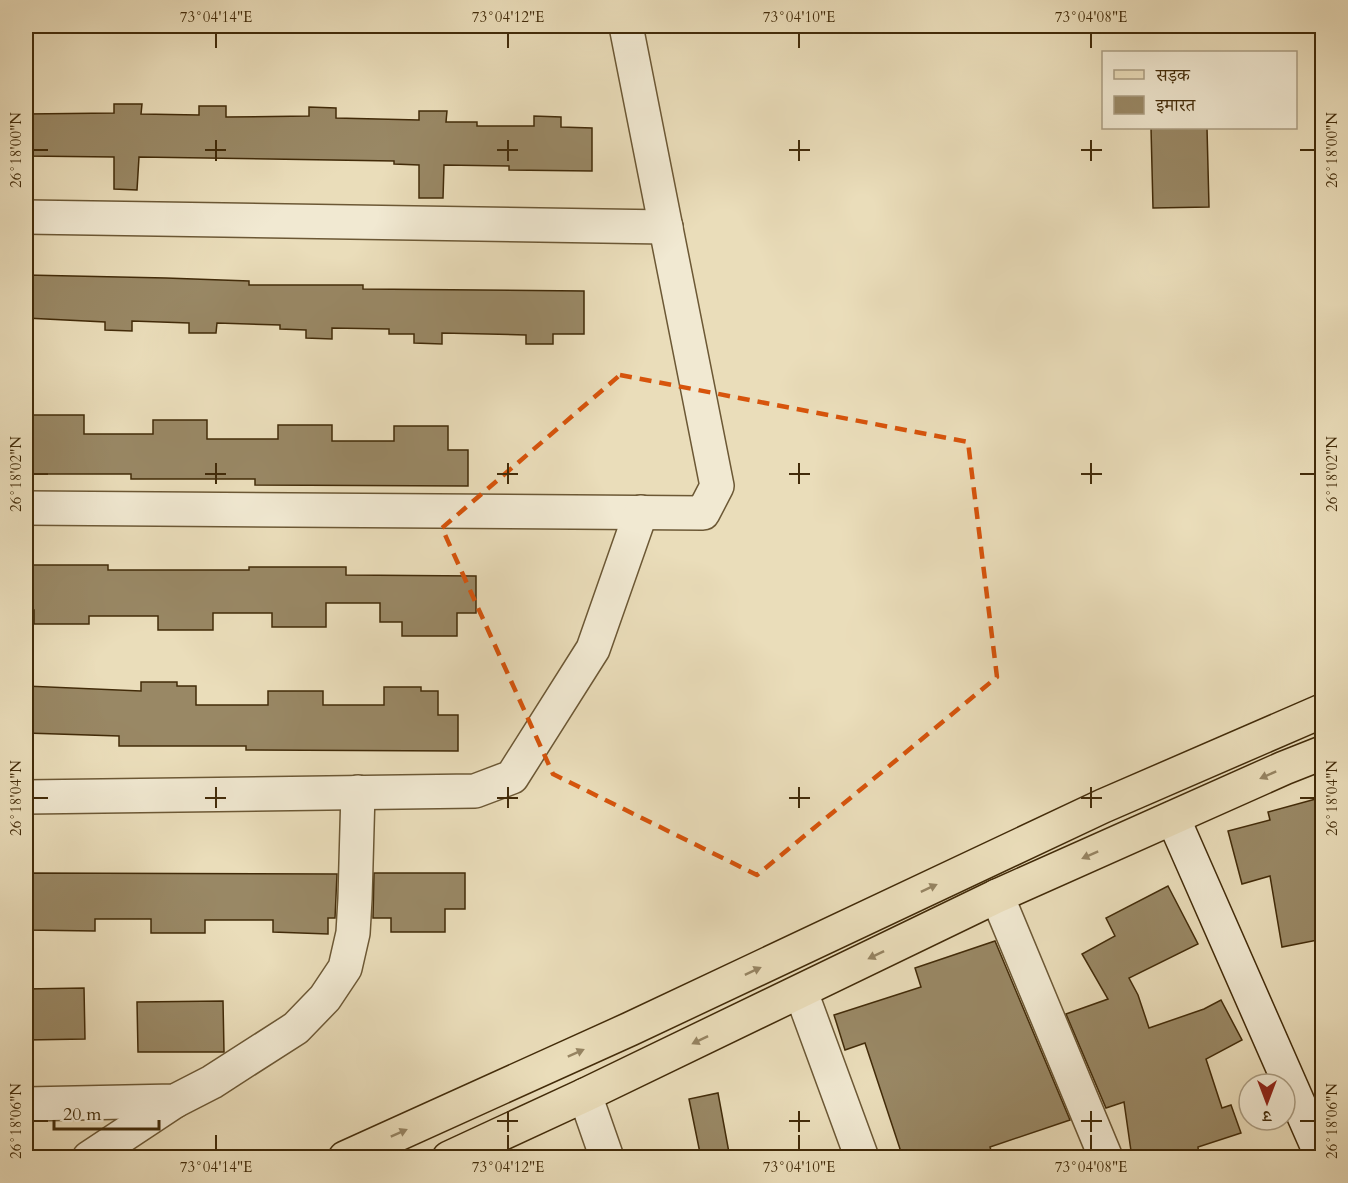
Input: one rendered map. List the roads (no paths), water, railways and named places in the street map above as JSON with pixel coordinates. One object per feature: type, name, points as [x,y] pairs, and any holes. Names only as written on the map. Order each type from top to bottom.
[{"type":"main road","points":[[345,1158],[640,1024],[1103,806],[1323,711]]},
{"type":"main road","points":[[449,1158],[801,992],[997,896],[1284,768],[1323,753]]},
{"type":"street","points":[[26,508],[703,513],[717,486],[626,26]]},
{"type":"street","points":[[26,217],[666,227]]},
{"type":"street","points":[[26,797],[475,791],[512,777],[593,650],[641,512]]},
{"type":"street","points":[[89,1158],[175,1101],[212,1082],[296,1028],[325,999],[345,968],[353,933],[358,792]]},
{"type":"street","points":[[1173,818],[1323,1157]]},
{"type":"street","points":[[997,896],[1106,1158]]},
{"type":"street","points":[[801,992],[862,1158]]},
{"type":"street","points":[[585,1095],[607,1158]]},
{"type":"street","points":[[26,1104],[175,1101]]}]
